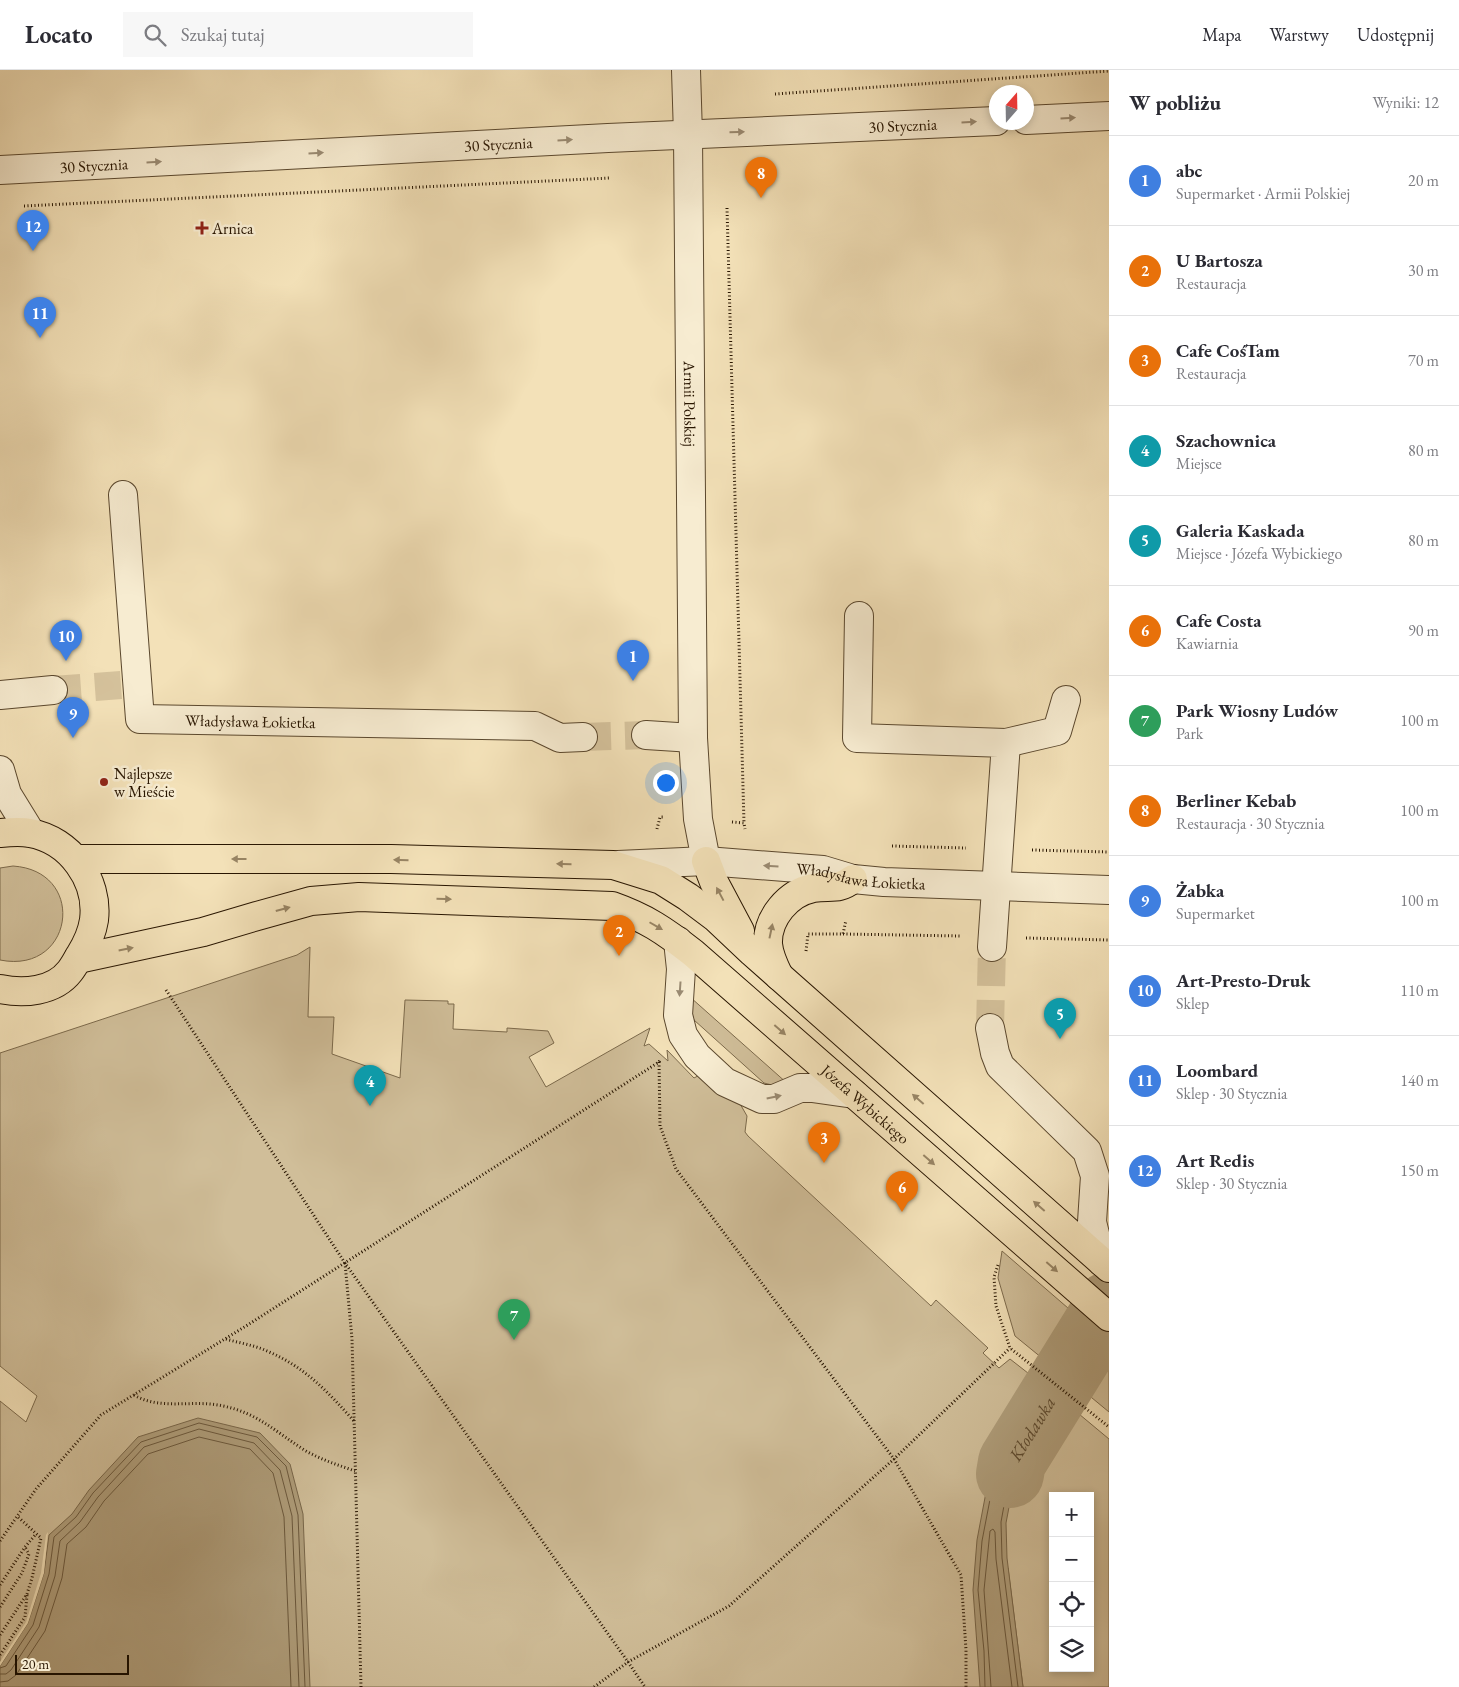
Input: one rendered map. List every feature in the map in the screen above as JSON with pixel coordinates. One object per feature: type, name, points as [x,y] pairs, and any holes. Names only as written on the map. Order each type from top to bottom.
[{"type":"main road","points":[[0,833],[16,831],[32,833],[50,839],[76,859],[87,877],[93,898],[94,920],[89,940],[69,973],[54,983],[38,990],[14,992],[0,988]]},
{"type":"main road","name":"Władysława Łokietka","points":[[76,859],[382,859],[612,865],[661,880],[688,896],[716,918],[780,977]]},
{"type":"main road","points":[[706,861],[714,882],[752,952]]},
{"type":"main road","points":[[853,879],[844,886],[813,888],[796,894],[781,907],[772,924],[768,942],[771,961],[780,977],[1106,1265]]},
{"type":"main road","name":"Józefa Wybickiego","points":[[78,959],[203,932],[312,901],[359,897],[612,906],[632,913],[659,927],[678,941],[1109,1317]]},
{"type":"street","name":"Armii Polskiej","points":[[686,70],[693,738],[698,819],[706,861]]},
{"type":"street","points":[[1034,120],[1109,116]]},
{"type":"street","name":"30 Stycznia","points":[[0,170],[989,121]]},
{"type":"street","name":"Władysława Łokietka","points":[[123,495],[129,684],[140,719],[535,726],[560,738],[583,737]]},
{"type":"street","points":[[859,616],[857,738],[1006,743],[1057,732],[1066,700]]},
{"type":"street","points":[[0,695],[53,690]]},
{"type":"street","points":[[646,735],[693,738]]},
{"type":"street","points":[[992,947],[998,886],[1006,743]]},
{"type":"street","points":[[0,770],[7,794],[32,833]]},
{"type":"street","name":"Władysława Łokietka","points":[[612,865],[706,861],[823,870],[853,879],[884,882],[1109,890]]},
{"type":"street","points":[[678,941],[681,969],[678,1015],[683,1035],[696,1056],[726,1082],[762,1099],[774,1099],[800,1088],[854,1094]]},
{"type":"street","points":[[990,1028],[995,1053],[1000,1066],[1087,1151],[1095,1176],[1092,1222],[1106,1265]]},
{"type":"path","points":[[769,95],[1109,71]]},
{"type":"path","points":[[24,206],[610,178]]},
{"type":"path","points":[[727,208],[744,823]]},
{"type":"path","points":[[166,990],[345,1263],[645,1687]]},
{"type":"path","points":[[661,1052],[659,1062],[660,1126],[676,1169],[894,1459],[960,1575],[966,1650],[966,1687]]},
{"type":"path","points":[[0,1541],[36,1489],[101,1415],[225,1339],[659,1062]]},
{"type":"path","points":[[345,1263],[352,1339],[360,1687]]},
{"type":"path","points":[[225,1339],[266,1350],[300,1369],[324,1388],[354,1421]]},
{"type":"path","points":[[594,1687],[628,1662],[729,1606],[894,1459],[1010,1348]]},
{"type":"path","points":[[1027,1360],[1109,1427]]},
{"type":"path","points":[[133,1395],[143,1401],[172,1404],[222,1405],[250,1414],[323,1460],[355,1471]]},
{"type":"path","points":[[0,1655],[24,1617],[27,1594],[40,1538],[17,1516]]},
{"type":"path","points":[[0,1585],[36,1534]]},
{"type":"path","points":[[0,1607],[22,1572],[29,1554],[25,1547]]},
{"type":"path","points":[[0,1635],[27,1594]]},
{"type":"shaded area","points":[[13,866],[37,872],[53,885],[61,902],[62,920],[56,938],[44,952],[25,960],[0,960],[0,868]]},
{"type":"shaded area","points":[[310,947],[308,1017],[334,1017],[332,1054],[400,1078],[405,1000],[448,1001],[448,1004],[454,1004],[453,1029],[507,1032],[507,1028],[548,1031],[554,1043],[529,1057],[546,1087],[650,1028],[644,1046],[649,1044],[668,1061],[667,1050],[694,1078],[705,1072],[735,1095],[747,1116],[745,1132],[748,1136],[931,1306],[936,1300],[988,1348],[983,1353],[999,1368],[1010,1359],[1042,1384],[1032,1399],[1024,1468],[1067,1404],[1109,1439],[1109,1687],[1023,1687],[1008,1568],[989,1687],[0,1687],[0,1401],[26,1422],[37,1396],[0,1366],[0,1053],[297,955]]},
{"type":"shaded area","points":[[690,997],[788,1084],[772,1085],[764,1083],[694,1020]]},
{"type":"shaded area","points":[[1002,1251],[1083,1321],[1053,1367],[1015,1336],[998,1278]]},
{"type":"shaded area","points":[[1109,1347],[1109,1412],[1080,1388]]},
{"type":"water","points":[[1083,1321],[1109,1343],[1109,1347],[1080,1388],[1053,1367]]},
{"type":"water","points":[[1042,1384],[1067,1404],[1021,1472],[1010,1502],[1006,1523],[1007,1558],[1023,1687],[980,1687],[973,1590],[977,1540],[987,1487],[1000,1447]]},
{"type":"water","points":[[198,1418],[260,1433],[290,1464],[303,1514],[310,1687],[0,1687],[0,1666],[28,1623],[44,1573],[49,1535],[72,1514],[89,1490],[138,1437]]},
{"type":"pier","points":[[48,1532],[44,1573],[28,1623],[0,1666],[0,1662],[26,1622],[41,1573]]},
{"type":"waterway","name":"Kłodawka","points":[[1010,1474],[1012,1462],[1109,1305]]},
{"type":"tunnel","points":[[53,690],[121,685]]},
{"type":"tunnel","points":[[583,737],[646,735]]},
{"type":"tunnel","points":[[990,1028],[992,947]]},
{"type":"place","name":"Berliner Kebab","points":[[761,198]]},
{"type":"place","name":"Arnica","points":[[202,228]]},
{"type":"place","name":"Art Redis","points":[[33,251]]},
{"type":"place","name":"Loombard","points":[[40,338]]},
{"type":"place","name":"Art-Presto-Druk","points":[[66,661]]},
{"type":"place","name":"abc","points":[[633,681]]},
{"type":"place","name":"Żabka","points":[[73,738]]},
{"type":"place","name":"Najlepsze w Mieście","points":[[104,782]]},
{"type":"place","name":"U Bartosza","points":[[619,956]]},
{"type":"place","name":"Galeria Kaskada","points":[[1060,1039]]},
{"type":"place","name":"Szachownica","points":[[370,1106]]},
{"type":"place","name":"Cafe CośTam","points":[[824,1163]]},
{"type":"place","name":"Cafe Costa","points":[[902,1212]]},
{"type":"place","name":"Park Wiosny Ludów","points":[[514,1340]]}]
